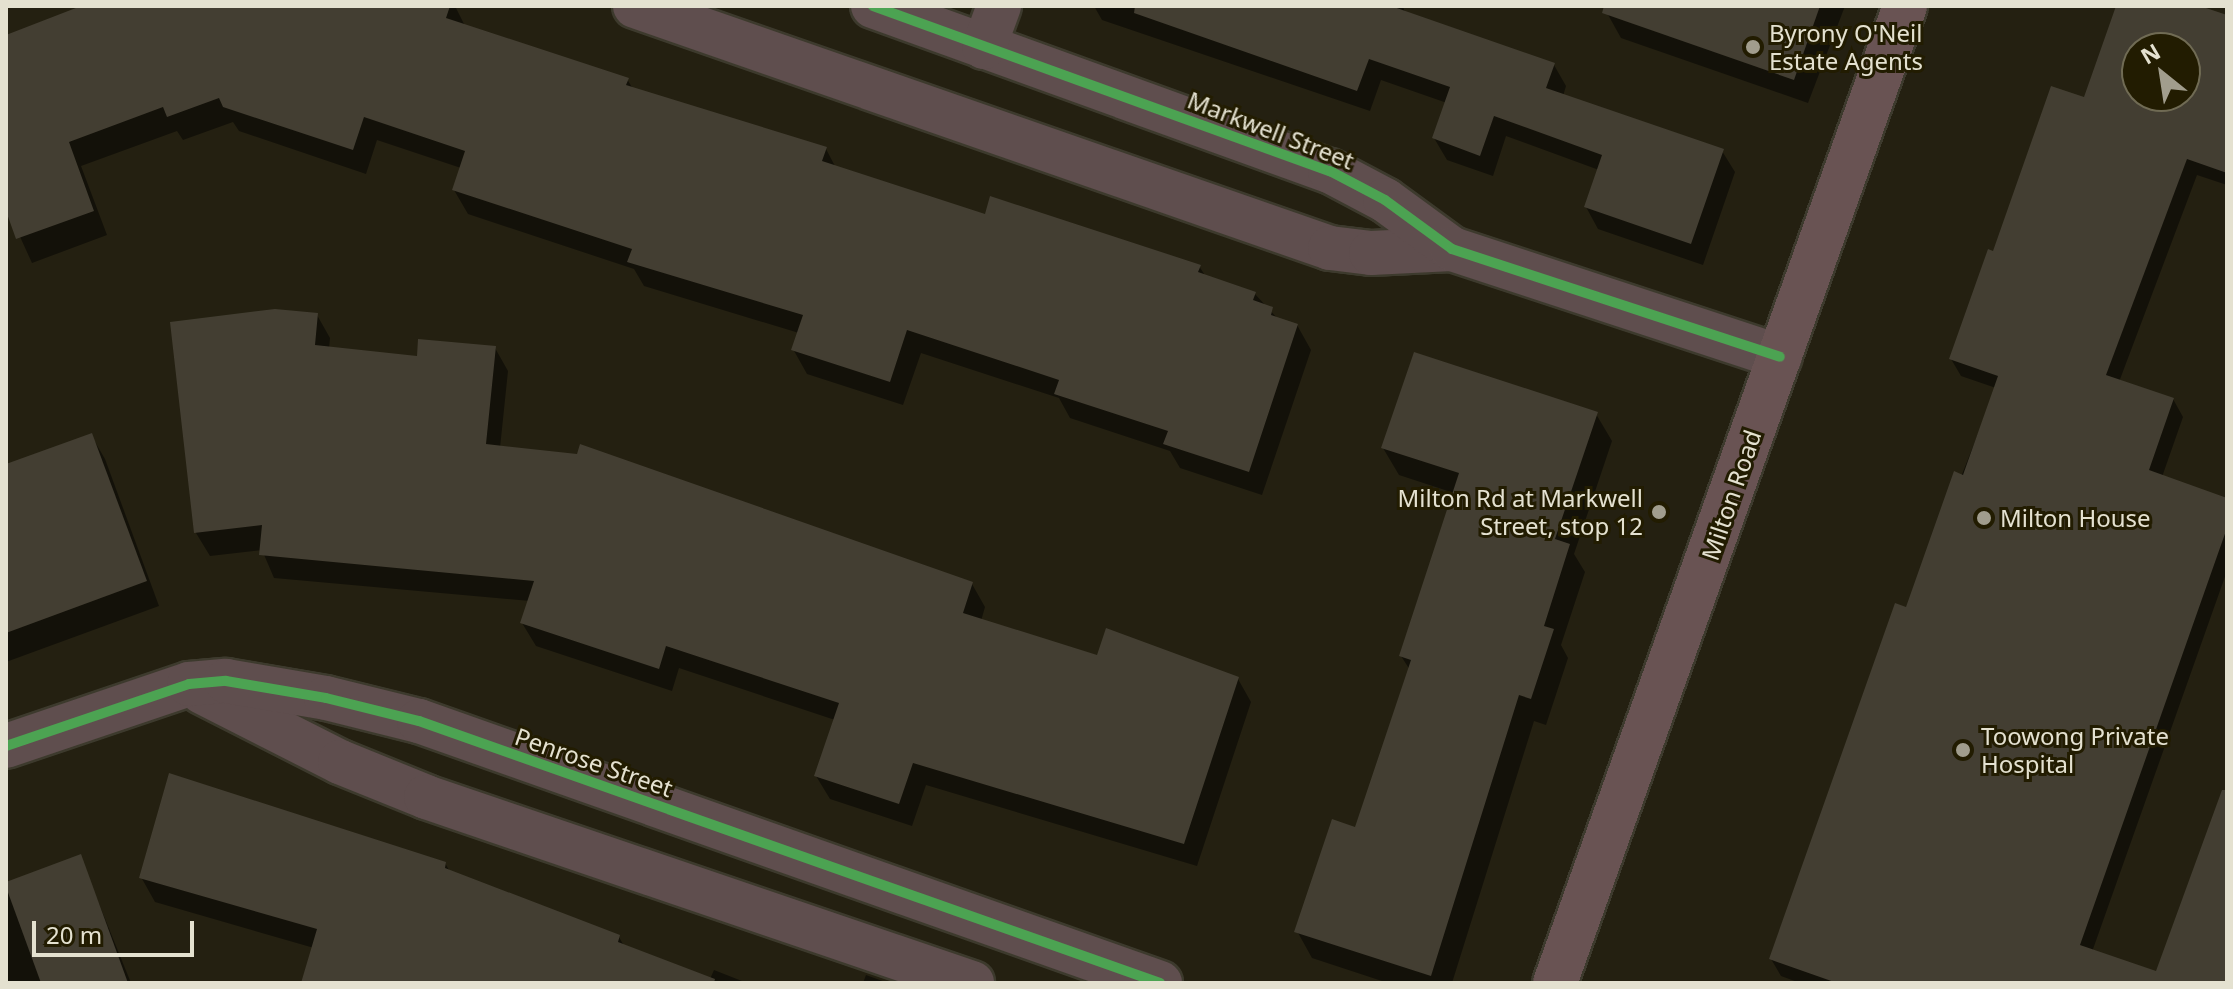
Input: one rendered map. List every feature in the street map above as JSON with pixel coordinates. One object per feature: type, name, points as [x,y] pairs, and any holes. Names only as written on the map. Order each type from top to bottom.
[{"type":"main road","name":"Milton Road","points":[[1555,983],[1905,6]]},
{"type":"street","name":"Markwell Street","points":[[635,6],[1330,248],[1371,253],[1452,249]]},
{"type":"street","name":"Markwell Street","points":[[873,6],[1330,171],[1385,200],[1452,249],[1780,357]]},
{"type":"street","points":[[984,47],[999,6]]},
{"type":"street","name":"Penrose Street","points":[[6,746],[168,689],[208,681],[249,684],[419,721],[1160,983]]},
{"type":"street","name":"Penrose Street","points":[[168,689],[199,691],[232,703],[340,762],[440,803],[972,983]]},
{"type":"street","name":"Penrose Street","points":[[1139,983],[1160,983]]},
{"type":"building","points":[[81,6],[450,6],[446,18],[629,78],[626,85],[827,147],[822,161],[985,214],[990,196],[1201,265],[1198,272],[1256,292],[1253,300],[1273,307],[1271,315],[1298,324],[1249,472],[1163,444],[1168,431],[1054,394],[1059,380],[907,330],[890,382],[791,350],[803,315],[627,262],[632,249],[452,190],[465,151],[364,117],[353,150],[223,107],[219,98],[167,117],[163,107],[69,142],[94,211],[16,239],[6,211],[6,35]]},
{"type":"building","points":[[1135,6],[1391,6],[1555,63],[1546,88],[1724,149],[1691,244],[1584,207],[1602,155],[1494,116],[1480,156],[1432,138],[1450,87],[1369,59],[1357,91],[1134,13]]},
{"type":"building","name":"Byrony O'Neil Estate Agents","points":[[1604,6],[1820,6],[1794,80],[1602,13]]},
{"type":"building","name":"Toowong Private Hospital","points":[[2116,6],[2200,6],[2227,15],[2227,173],[2187,159],[2106,375],[2174,398],[2149,470],[2227,498],[2227,528],[2080,945],[2156,971],[2222,790],[2227,790],[2227,983],[1837,983],[1769,959],[1895,603],[1906,607],[1954,471],[1963,475],[1998,376],[1949,359],[1988,249],[1993,251],[2051,86],[2084,97]]},
{"type":"building","points":[[275,309],[318,313],[315,345],[417,356],[418,339],[496,346],[486,444],[577,454],[580,444],[973,582],[963,613],[1097,655],[1106,628],[1239,677],[1184,844],[913,763],[899,804],[814,776],[839,703],[666,646],[659,669],[520,623],[534,581],[259,555],[262,525],[194,533],[170,322]]},
{"type":"building","points":[[1414,352],[1598,412],[1555,539],[1570,544],[1544,626],[1554,629],[1531,699],[1519,695],[1431,976],[1294,932],[1332,819],[1355,827],[1411,660],[1399,656],[1459,473],[1381,448]]},
{"type":"building","points":[[92,433],[147,581],[6,633],[6,464]]},
{"type":"building","points":[[169,773],[446,862],[445,868],[620,935],[618,942],[715,979],[714,983],[301,983],[317,929],[139,878]]},
{"type":"building","points":[[81,854],[128,983],[41,983],[6,887],[6,882]]},
{"type":"cycle path","points":[[873,6],[1330,171],[1385,200],[1452,249],[1780,357]]},
{"type":"cycle path","points":[[6,746],[189,684],[226,681],[326,698],[419,721],[1160,983]]},
{"type":"place","name":"Byrony O'Neil Estate Agents","points":[[1753,47]]},
{"type":"place","name":"Milton Rd at Markwell Street, stop 12","points":[[1659,512]]},
{"type":"place","name":"Milton House","points":[[1984,518]]},
{"type":"place","name":"Toowong Private Hospital","points":[[1963,750]]}]
